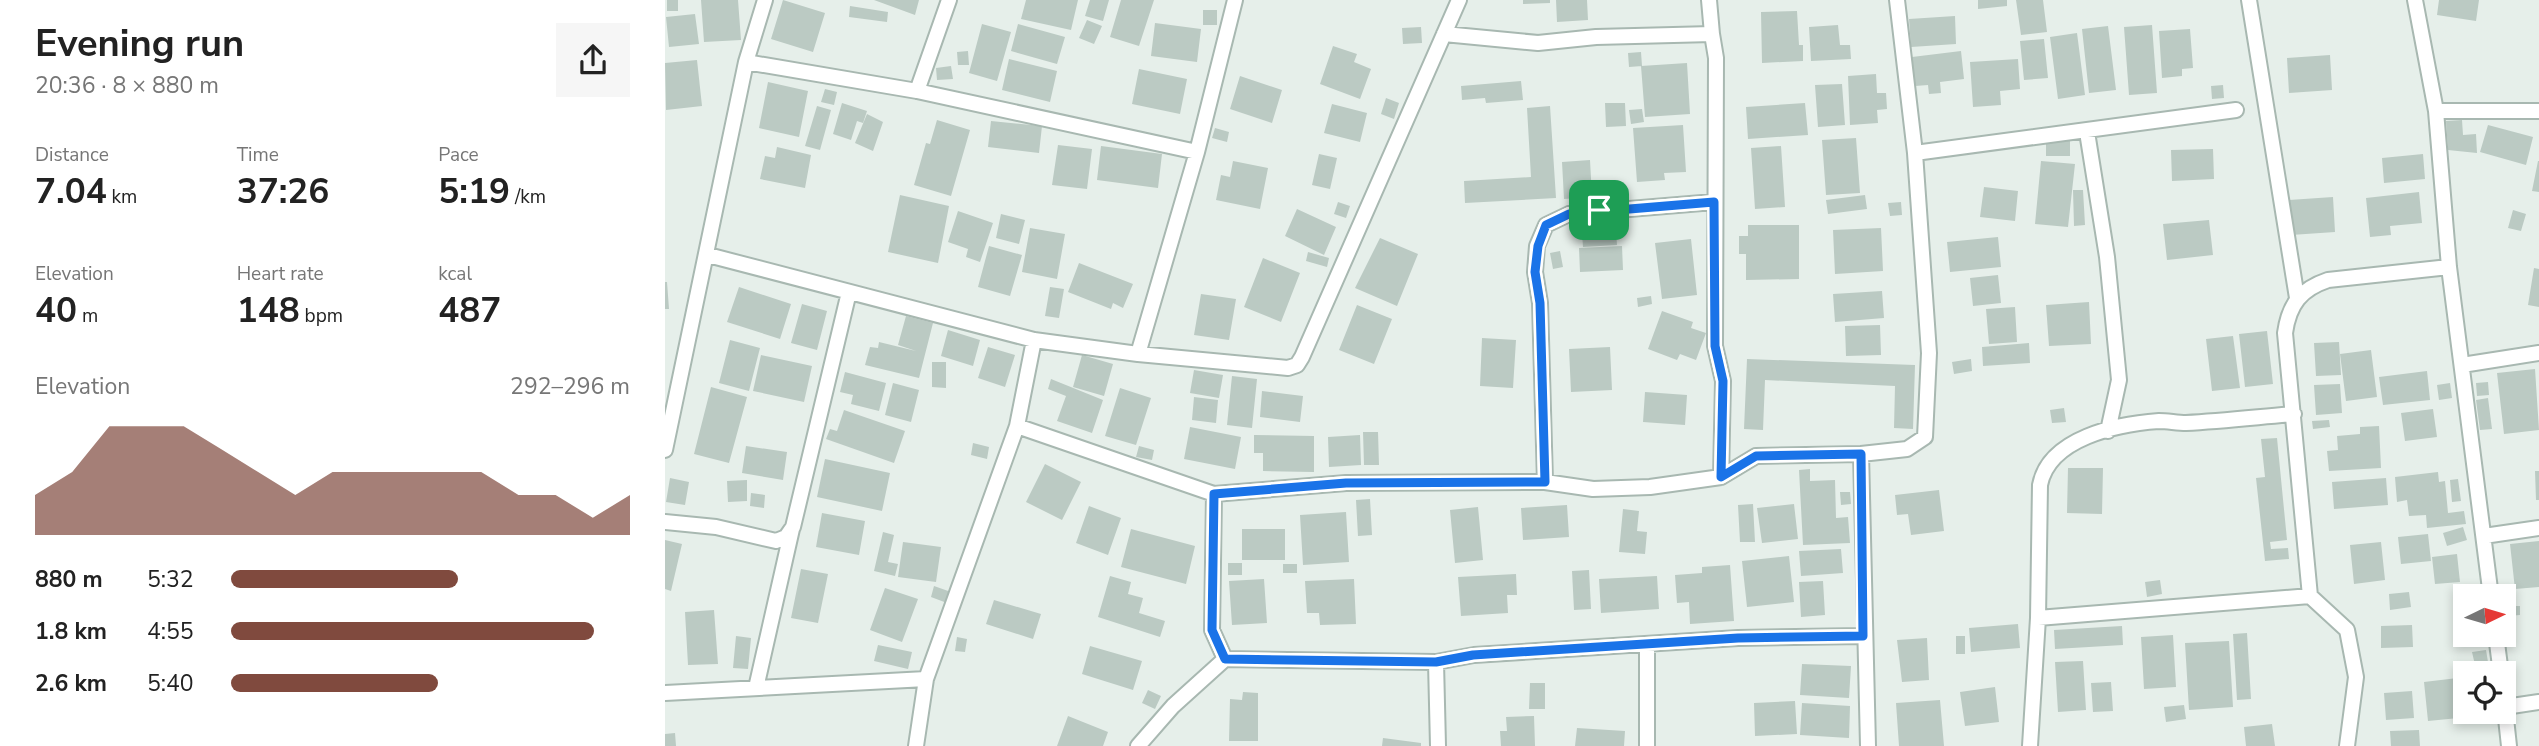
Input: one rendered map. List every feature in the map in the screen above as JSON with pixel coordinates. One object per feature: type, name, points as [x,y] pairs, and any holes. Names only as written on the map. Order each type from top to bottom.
[{"type":"street","points":[[665,450],[708,255],[746,62],[765,0]]},
{"type":"street","points":[[917,91],[949,0]]},
{"type":"street","points":[[1138,354],[1196,152],[1235,0]]},
{"type":"street","points":[[708,255],[1034,340],[1138,354],[1288,368],[1297,365],[1459,0]]},
{"type":"street","points":[[1709,0],[1716,58],[1715,346],[1723,381],[1721,477]]},
{"type":"street","points":[[1017,426],[1214,494],[1346,483],[1545,482],[1593,489],[1650,487],[1721,477],[1756,456],[1861,454],[1907,449],[1925,437],[1929,354],[1915,153],[1897,0]]},
{"type":"street","points":[[2249,0],[2297,298]]},
{"type":"street","points":[[2414,0],[2436,111],[2449,267],[2490,584]]},
{"type":"street","points":[[1444,34],[1538,43],[1596,37],[1712,34]]},
{"type":"street","points":[[746,62],[917,91],[1196,152]]},
{"type":"street","points":[[1915,153],[2236,110]]},
{"type":"street","points":[[2436,111],[2539,111]]},
{"type":"street","points":[[2087,132],[2106,257],[2119,380],[2108,431]]},
{"type":"street","points":[[1545,482],[1540,303],[1535,272],[1538,246],[1546,225],[1569,214],[1714,202]]},
{"type":"street","points":[[2347,746],[2356,677],[2347,631],[2311,596],[2285,333],[2288,314],[2297,298],[2312,285],[2328,280],[2449,267]]},
{"type":"street","points":[[756,688],[849,292]]},
{"type":"street","points":[[916,746],[926,680],[1017,426],[1034,340]]},
{"type":"street","points":[[2462,365],[2539,353]]},
{"type":"street","points":[[2030,746],[2038,618],[2039,485],[2043,470],[2068,444],[2108,431],[2159,421],[2184,423],[2294,414]]},
{"type":"street","points":[[1861,454],[1863,636],[1868,746]]},
{"type":"street","points":[[1214,494],[1212,630],[1225,659]]},
{"type":"street","points":[[665,522],[716,527],[776,541],[786,537],[793,527]]},
{"type":"street","points":[[2484,536],[2539,528]]},
{"type":"street","points":[[2038,618],[2311,596]]},
{"type":"street","points":[[1138,746],[1173,706],[1225,659],[1436,662],[1473,655],[1738,638],[1863,636]]},
{"type":"street","points":[[1647,644],[1647,746]]},
{"type":"street","points":[[1436,662],[1437,746]]},
{"type":"street","points":[[665,693],[926,680]]},
{"type":"street","points":[[2516,705],[2539,702]]},
{"type":"street","points":[[2507,724],[2509,746]]},
{"type":"building","points":[[667,0],[678,0],[678,11],[667,11]]},
{"type":"building","points":[[701,0],[738,0],[741,40],[704,42]]},
{"type":"building","points":[[783,0],[825,13],[813,52],[771,39]]},
{"type":"building","points":[[874,0],[919,0],[915,15]]},
{"type":"building","points":[[1026,0],[1078,0],[1071,30],[1021,19]]},
{"type":"building","points":[[1090,0],[1109,0],[1103,21],[1085,16]]},
{"type":"building","points":[[1121,0],[1154,0],[1139,46],[1110,37]]},
{"type":"building","points":[[1523,0],[1550,0],[1550,3],[1523,4]]},
{"type":"building","points":[[1556,0],[1587,0],[1588,20],[1557,22]]},
{"type":"building","points":[[1978,0],[2007,0],[2007,6],[1978,9]]},
{"type":"building","points":[[2016,0],[2043,0],[2047,32],[2021,35]]},
{"type":"building","points":[[2439,0],[2479,0],[2476,21],[2437,15]]},
{"type":"building","points":[[850,6],[888,12],[887,22],[849,17]]},
{"type":"building","points":[[1203,10],[1217,10],[1217,25],[1203,25]]},
{"type":"building","points":[[1797,11],[1803,61],[1762,63],[1761,12]]},
{"type":"building","points":[[695,14],[699,44],[669,47],[666,17]]},
{"type":"building","points":[[1955,16],[1956,44],[1911,47],[1909,19]]},
{"type":"building","points":[[1087,20],[1102,26],[1094,44],[1079,38]]},
{"type":"building","points":[[1155,23],[1201,29],[1197,62],[1151,56]]},
{"type":"building","points":[[982,24],[1011,32],[997,81],[969,73]]},
{"type":"building","points":[[1018,24],[1065,37],[1057,64],[1011,51]]},
{"type":"building","points":[[1838,25],[1840,45],[1850,45],[1851,59],[1811,61],[1809,27]]},
{"type":"building","points":[[2152,25],[2157,93],[2129,95],[2124,27]]},
{"type":"building","points":[[2108,26],[2116,90],[2089,93],[2082,29]]},
{"type":"building","points":[[1421,27],[1422,43],[1403,44],[1402,28]]},
{"type":"building","points":[[2190,29],[2193,68],[2182,69],[2182,76],[2162,78],[2159,31]]},
{"type":"building","points":[[2077,33],[2085,95],[2058,99],[2050,37]]},
{"type":"building","points":[[2044,39],[2048,78],[2024,80],[2020,41]]},
{"type":"building","points":[[1333,46],[1357,54],[1354,62],[1371,69],[1360,99],[1320,84]]},
{"type":"building","points":[[968,51],[969,65],[958,65],[957,52]]},
{"type":"building","points":[[1961,51],[1964,79],[1940,82],[1941,93],[1929,94],[1928,85],[1915,86],[1912,57]]},
{"type":"building","points":[[1641,52],[1642,66],[1629,67],[1628,53]]},
{"type":"building","points":[[2330,55],[2332,90],[2289,93],[2287,58]]},
{"type":"building","points":[[1009,59],[1057,71],[1050,102],[1002,90]]},
{"type":"building","points":[[2018,59],[2020,89],[2000,91],[2001,105],[1973,107],[1970,62]]},
{"type":"building","points":[[697,60],[702,106],[666,110],[665,63]]},
{"type":"building","points":[[1687,63],[1690,114],[1645,117],[1641,66]]},
{"type":"building","points":[[951,66],[953,79],[937,80],[936,68]]},
{"type":"building","points":[[1139,69],[1187,79],[1180,114],[1132,104]]},
{"type":"building","points":[[1876,74],[1877,93],[1886,93],[1887,109],[1877,110],[1878,123],[1850,125],[1848,76]]},
{"type":"building","points":[[1240,76],[1282,90],[1272,123],[1230,109]]},
{"type":"building","points":[[1521,81],[1523,100],[1486,103],[1485,98],[1462,100],[1461,86]]},
{"type":"building","points":[[768,82],[808,91],[799,137],[759,128]]},
{"type":"building","points":[[1842,84],[1845,125],[1818,127],[1815,85]]},
{"type":"building","points":[[2223,85],[2224,98],[2212,99],[2211,86]]},
{"type":"building","points":[[825,89],[837,92],[834,105],[821,102]]},
{"type":"building","points":[[1386,98],[1399,103],[1394,119],[1381,114]]},
{"type":"building","points":[[842,103],[867,111],[863,123],[857,121],[851,140],[833,134]]},
{"type":"building","points":[[1605,103],[1625,103],[1626,126],[1606,127]]},
{"type":"building","points":[[1805,103],[1808,135],[1748,139],[1746,107]]},
{"type":"building","points":[[1332,104],[1367,113],[1360,142],[1324,133]]},
{"type":"building","points":[[817,106],[831,110],[820,150],[805,146]]},
{"type":"building","points":[[1550,106],[1556,198],[1465,203],[1464,181],[1531,177],[1527,108]]},
{"type":"building","points":[[1642,109],[1644,122],[1631,124],[1629,110]]},
{"type":"building","points":[[867,114],[883,122],[873,151],[855,143]]},
{"type":"building","points":[[937,120],[970,130],[951,196],[914,185],[926,143],[930,144]]},
{"type":"building","points":[[2462,120],[2463,135],[2476,134],[2477,153],[2448,150],[2446,121]]},
{"type":"building","points":[[991,121],[1042,126],[1039,153],[988,147]]},
{"type":"building","points":[[1683,125],[1686,172],[1664,173],[1665,180],[1637,182],[1633,128]]},
{"type":"building","points":[[2488,125],[2533,137],[2526,165],[2480,152]]},
{"type":"building","points":[[1215,128],[1229,132],[1227,142],[1212,138]]},
{"type":"building","points":[[1856,138],[1860,193],[1826,195],[1822,140]]},
{"type":"building","points":[[2046,139],[2070,139],[2070,156],[2046,156]]},
{"type":"building","points":[[1058,145],[1092,149],[1087,189],[1052,185]]},
{"type":"building","points":[[1101,146],[1162,154],[1158,188],[1097,180]]},
{"type":"building","points":[[1781,146],[1785,207],[1755,209],[1751,148]]},
{"type":"building","points":[[777,147],[811,155],[805,188],[760,179],[765,156],[775,158]]},
{"type":"building","points":[[2213,149],[2214,179],[2172,181],[2171,150]]},
{"type":"building","points":[[1319,154],[1337,158],[1330,189],[1312,185]]},
{"type":"building","points":[[2423,154],[2425,179],[2384,183],[2382,158]]},
{"type":"building","points":[[1590,160],[1592,197],[1564,199],[1562,162]]},
{"type":"building","points":[[1233,161],[1268,168],[1260,209],[1216,200],[1221,175],[1230,177]]},
{"type":"building","points":[[2041,161],[2075,164],[2068,227],[2035,224]]},
{"type":"building","points":[[2539,161],[2539,192],[2532,191]]},
{"type":"building","points":[[1984,187],[2018,191],[2015,221],[1980,217]]},
{"type":"building","points":[[2073,190],[2083,190],[2085,225],[2074,226]]},
{"type":"building","points":[[2419,192],[2422,223],[2390,226],[2391,235],[2370,237],[2366,198]]},
{"type":"building","points":[[900,195],[949,206],[938,263],[888,252]]},
{"type":"building","points":[[1865,195],[1867,209],[1828,214],[1826,200]]},
{"type":"building","points":[[2333,197],[2335,232],[2291,235],[2289,200]]},
{"type":"building","points":[[1338,202],[1350,206],[1346,218],[1334,214]]},
{"type":"building","points":[[1901,202],[1902,215],[1890,216],[1888,203]]},
{"type":"building","points":[[1297,209],[1336,227],[1324,255],[1285,236]]},
{"type":"building","points":[[2513,210],[2526,214],[2521,231],[2508,228]]},
{"type":"building","points":[[958,211],[993,223],[980,262],[966,257],[968,249],[948,242]]},
{"type":"building","points":[[1001,214],[1025,220],[1019,244],[996,238]]},
{"type":"building","points":[[2209,220],[2213,255],[2167,260],[2163,224]]},
{"type":"building","points":[[1748,225],[1799,225],[1799,279],[1746,280],[1746,254],[1739,254],[1739,236],[1748,236]]},
{"type":"building","points":[[1030,228],[1065,234],[1057,279],[1022,272]]},
{"type":"building","points":[[1881,228],[1883,271],[1835,274],[1833,230]]},
{"type":"building","points":[[1616,231],[1617,245],[1583,247],[1582,233]]},
{"type":"building","points":[[1998,237],[2001,267],[1950,272],[1947,242]]},
{"type":"building","points":[[1380,238],[1418,254],[1397,306],[1355,288]]},
{"type":"building","points":[[1691,239],[1697,295],[1662,299],[1655,243]]},
{"type":"building","points":[[989,246],[1022,255],[1010,296],[978,287]]},
{"type":"building","points":[[1622,246],[1623,270],[1580,272],[1579,248]]},
{"type":"building","points":[[1560,251],[1563,267],[1553,269],[1550,253]]},
{"type":"building","points":[[1308,252],[1329,258],[1327,267],[1306,261]]},
{"type":"building","points":[[1263,258],[1300,273],[1281,322],[1244,307]]},
{"type":"building","points":[[1079,263],[1133,284],[1123,308],[1113,303],[1111,309],[1068,292]]},
{"type":"building","points":[[2534,268],[2539,269],[2539,307],[2528,305]]},
{"type":"building","points":[[1998,275],[2001,303],[1973,306],[1970,278]]},
{"type":"building","points":[[667,282],[669,309],[665,309]]},
{"type":"building","points":[[739,287],[791,304],[780,339],[727,322]]},
{"type":"building","points":[[1050,287],[1064,289],[1059,318],[1045,316]]},
{"type":"building","points":[[1882,291],[1884,318],[1835,322],[1833,294]]},
{"type":"building","points":[[1201,294],[1236,299],[1229,340],[1194,335]]},
{"type":"building","points":[[1651,296],[1652,304],[1638,307],[1637,298]]},
{"type":"building","points":[[2089,302],[2091,344],[2049,346],[2046,305]]},
{"type":"building","points":[[802,304],[827,311],[817,350],[791,343]]},
{"type":"building","points":[[1357,305],[1392,319],[1374,364],[1339,350]]},
{"type":"building","points":[[2015,307],[2017,342],[1989,344],[1986,309]]},
{"type":"building","points":[[1662,311],[1693,322],[1691,328],[1706,333],[1696,360],[1680,354],[1677,360],[1648,349]]},
{"type":"building","points":[[906,316],[933,323],[919,378],[865,365],[870,347],[878,348],[879,342],[916,351],[898,345]]},
{"type":"building","points":[[1880,325],[1881,355],[1846,356],[1845,326]]},
{"type":"building","points":[[948,330],[980,340],[973,366],[941,356]]},
{"type":"building","points":[[2267,331],[2273,384],[2245,387],[2239,334]]},
{"type":"building","points":[[2233,336],[2240,388],[2212,391],[2206,339]]},
{"type":"building","points":[[1482,338],[1516,340],[1513,388],[1480,386]]},
{"type":"building","points":[[730,340],[760,348],[749,391],[719,383]]},
{"type":"building","points":[[2339,342],[2341,375],[2316,376],[2314,343]]},
{"type":"building","points":[[2029,343],[2030,363],[1983,366],[1982,347]]},
{"type":"building","points":[[988,347],[1015,355],[1005,387],[978,378]]},
{"type":"building","points":[[1610,347],[1612,390],[1571,392],[1569,349]]},
{"type":"building","points":[[2371,350],[2377,397],[2346,401],[2340,354]]},
{"type":"building","points":[[761,355],[812,366],[804,402],[753,391]]},
{"type":"building","points":[[1082,355],[1113,364],[1104,396],[1073,387]]},
{"type":"building","points":[[1747,359],[1915,365],[1913,429],[1894,428],[1895,386],[1765,380],[1763,430],[1744,429]]},
{"type":"building","points":[[1971,359],[1972,371],[1954,374],[1952,362]]},
{"type":"building","points":[[932,362],[946,362],[946,388],[932,387]]},
{"type":"building","points":[[2535,369],[2539,430],[2504,434],[2497,373]]},
{"type":"building","points":[[1194,370],[1223,375],[1219,398],[1190,393]]},
{"type":"building","points":[[2427,371],[2430,400],[2383,405],[2379,377]]},
{"type":"building","points":[[845,372],[886,383],[879,411],[851,404],[853,395],[840,392]]},
{"type":"building","points":[[1232,376],[1257,379],[1252,428],[1227,425]]},
{"type":"building","points":[[1051,379],[1103,400],[1092,433],[1057,421],[1066,396],[1048,389]]},
{"type":"building","points":[[2488,382],[2489,395],[2477,396],[2476,383]]},
{"type":"building","points":[[893,383],[919,390],[911,422],[885,415]]},
{"type":"building","points":[[2450,383],[2452,398],[2439,400],[2437,385]]},
{"type":"building","points":[[2340,384],[2342,413],[2316,415],[2314,385]]},
{"type":"building","points":[[711,387],[747,397],[729,463],[694,454]]},
{"type":"building","points":[[1120,388],[1151,398],[1136,445],[1105,436]]},
{"type":"building","points":[[1262,391],[1303,396],[1300,422],[1260,417]]},
{"type":"building","points":[[1645,392],[1687,395],[1685,425],[1643,422]]},
{"type":"building","points":[[1194,397],[1218,400],[1216,423],[1192,420]]},
{"type":"building","points":[[2488,398],[2492,429],[2480,430],[2476,400]]},
{"type":"building","points":[[2064,408],[2066,422],[2052,423],[2050,410]]},
{"type":"building","points":[[2433,409],[2437,437],[2405,441],[2401,413]]},
{"type":"building","points":[[844,410],[905,431],[894,463],[826,439],[830,429],[837,431]]},
{"type":"building","points":[[2329,420],[2330,427],[2313,429],[2312,421]]},
{"type":"building","points":[[2379,426],[2381,468],[2329,471],[2327,451],[2338,450],[2337,436],[2360,434],[2360,427]]},
{"type":"building","points":[[1190,427],[1241,437],[1235,469],[1184,459]]},
{"type":"building","points":[[1363,432],[1378,432],[1379,465],[1364,465]]},
{"type":"building","points":[[1254,435],[1314,436],[1314,472],[1263,471],[1263,453],[1254,453]]},
{"type":"building","points":[[1360,435],[1361,465],[1329,467],[1328,437]]},
{"type":"building","points":[[2277,438],[2287,540],[2270,542],[2271,549],[2288,548],[2289,559],[2265,561],[2256,478],[2265,477],[2261,439]]},
{"type":"building","points":[[973,443],[989,447],[987,459],[971,455]]},
{"type":"building","points":[[746,446],[787,452],[783,480],[742,473]]},
{"type":"building","points":[[1139,446],[1154,450],[1152,460],[1136,457]]},
{"type":"building","points":[[825,459],[890,473],[882,511],[817,497]]},
{"type":"building","points":[[1045,464],[1081,482],[1062,520],[1026,502]]},
{"type":"building","points":[[2068,468],[2103,468],[2102,514],[2067,513]]},
{"type":"building","points":[[1810,469],[1810,481],[1835,480],[1836,518],[1848,517],[1850,543],[1803,545],[1799,470]]},
{"type":"building","points":[[2535,471],[2539,471],[2539,500],[2536,500]]},
{"type":"building","points":[[2438,472],[2439,482],[2445,481],[2448,513],[2464,511],[2466,524],[2427,528],[2426,515],[2409,516],[2407,500],[2397,502],[2395,477]]},
{"type":"building","points":[[670,478],[689,482],[685,505],[666,502]]},
{"type":"building","points":[[2386,478],[2388,505],[2334,509],[2332,482]]},
{"type":"building","points":[[2458,479],[2461,501],[2452,502],[2450,480]]},
{"type":"building","points":[[747,480],[747,501],[728,502],[727,481]]},
{"type":"building","points":[[1939,490],[1944,531],[1911,535],[1908,514],[1897,515],[1895,495]]},
{"type":"building","points":[[1840,492],[1850,492],[1851,504],[1841,505]]},
{"type":"building","points":[[751,493],[765,495],[764,508],[750,506]]},
{"type":"building","points":[[1370,499],[1372,535],[1358,536],[1356,500]]},
{"type":"building","points":[[1753,504],[1755,542],[1740,542],[1738,505]]},
{"type":"building","points":[[1794,504],[1798,539],[1762,543],[1757,508]]},
{"type":"building","points":[[1567,505],[1569,537],[1523,540],[1521,508]]},
{"type":"building","points":[[1089,506],[1121,518],[1108,555],[1076,543]]},
{"type":"building","points":[[1478,507],[1483,560],[1455,563],[1450,510]]},
{"type":"building","points":[[1623,509],[1639,511],[1637,531],[1647,532],[1645,554],[1619,552]]},
{"type":"building","points":[[1346,512],[1349,562],[1303,565],[1300,515]]},
{"type":"building","points":[[822,513],[865,521],[859,555],[816,547]]},
{"type":"building","points":[[2463,527],[2467,540],[2447,546],[2443,533]]},
{"type":"building","points":[[1131,529],[1195,546],[1186,584],[1121,567]]},
{"type":"building","points":[[1242,529],[1285,529],[1285,560],[1242,560]]},
{"type":"building","points":[[883,532],[894,535],[888,562],[898,564],[895,576],[874,571]]},
{"type":"building","points":[[2428,534],[2431,561],[2401,564],[2398,537]]},
{"type":"building","points":[[665,540],[682,544],[671,591],[665,589]]},
{"type":"building","points":[[2539,541],[2539,587],[2517,589],[2510,544]]},
{"type":"building","points":[[903,542],[941,547],[936,582],[898,577]]},
{"type":"building","points":[[2381,542],[2385,580],[2354,584],[2350,545]]},
{"type":"building","points":[[1841,549],[1843,573],[1801,576],[1799,551]]},
{"type":"building","points":[[2457,554],[2460,582],[2435,584],[2432,557]]},
{"type":"building","points":[[1789,556],[1794,602],[1747,607],[1742,561]]},
{"type":"building","points":[[1228,563],[1242,563],[1242,575],[1228,575]]},
{"type":"building","points":[[1283,564],[1297,564],[1297,573],[1283,573]]},
{"type":"building","points":[[1730,565],[1734,621],[1690,624],[1689,602],[1677,603],[1675,575],[1702,573],[1702,567]]},
{"type":"building","points":[[801,569],[828,574],[818,623],[791,618]]},
{"type":"building","points":[[1589,570],[1591,609],[1574,610],[1572,571]]},
{"type":"building","points":[[1516,574],[1517,595],[1507,595],[1508,613],[1461,616],[1458,577]]},
{"type":"building","points":[[1110,576],[1131,582],[1128,594],[1143,598],[1139,613],[1165,621],[1160,637],[1098,617]]},
{"type":"building","points":[[1657,576],[1659,609],[1601,613],[1599,579]]},
{"type":"building","points":[[1264,579],[1267,623],[1232,625],[1229,581]]},
{"type":"building","points":[[1354,579],[1356,624],[1320,625],[1319,613],[1307,613],[1305,581]]},
{"type":"building","points":[[2160,580],[2162,594],[2147,597],[2145,582]]},
{"type":"building","points":[[1823,581],[1825,615],[1801,617],[1799,582]]},
{"type":"building","points":[[934,586],[951,592],[947,603],[931,597]]},
{"type":"building","points":[[885,588],[918,599],[902,642],[870,630]]},
{"type":"building","points":[[2409,592],[2411,607],[2390,610],[2389,594]]},
{"type":"building","points":[[994,600],[1041,614],[1033,639],[986,624]]},
{"type":"building","points":[[714,610],[718,664],[688,665],[685,612]]},
{"type":"building","points":[[2018,624],[2020,648],[1971,652],[1969,628]]},
{"type":"building","points":[[2412,625],[2413,647],[2381,648],[2381,626]]},
{"type":"building","points":[[2122,626],[2123,645],[2055,649],[2054,630]]},
{"type":"building","points":[[2247,633],[2251,699],[2237,700],[2233,634]]},
{"type":"building","points":[[2173,635],[2176,687],[2144,689],[2141,637]]},
{"type":"building","points":[[736,636],[751,638],[748,669],[733,668]]},
{"type":"building","points":[[1956,636],[1965,636],[1965,654],[1956,654]]},
{"type":"building","points":[[957,637],[967,639],[965,652],[955,651]]},
{"type":"building","points":[[1927,638],[1929,680],[1902,682],[1897,640]]},
{"type":"building","points":[[2229,641],[2233,707],[2189,710],[2185,643]]},
{"type":"building","points":[[878,645],[912,652],[908,669],[874,661]]},
{"type":"building","points":[[1090,646],[1142,661],[1133,690],[1082,674]]},
{"type":"building","points":[[2486,650],[2488,661],[2474,661],[2472,652]]},
{"type":"building","points":[[2083,661],[2086,710],[2058,712],[2055,662]]},
{"type":"building","points":[[1802,664],[1851,666],[1849,698],[1800,695]]},
{"type":"building","points":[[2453,679],[2453,719],[2428,721],[2424,682]]},
{"type":"building","points":[[2111,682],[2113,711],[2093,712],[2091,683]]},
{"type":"building","points":[[1530,683],[1545,683],[1545,709],[1529,709]]},
{"type":"building","points":[[1995,687],[1999,722],[1965,726],[1960,692]]},
{"type":"building","points":[[1148,690],[1161,696],[1155,709],[1142,703]]},
{"type":"building","points":[[2412,691],[2414,718],[2386,720],[2384,693]]},
{"type":"building","points":[[1243,692],[1258,693],[1258,741],[1229,741],[1230,699],[1242,700]]},
{"type":"building","points":[[1940,700],[1944,746],[1899,746],[1896,703]]},
{"type":"building","points":[[1795,701],[1797,734],[1755,736],[1754,703]]},
{"type":"building","points":[[1802,703],[1850,706],[1849,738],[1800,735]]},
{"type":"building","points":[[2184,705],[2186,719],[2166,722],[2164,707]]},
{"type":"building","points":[[1068,716],[1108,732],[1103,746],[1057,746]]},
{"type":"building","points":[[1534,716],[1535,746],[1501,746],[1500,731],[1507,731],[1506,717]]},
{"type":"building","points":[[2272,724],[2275,746],[2246,746],[2244,727]]},
{"type":"building","points":[[1577,728],[1625,731],[1624,746],[1575,746]]},
{"type":"building","points":[[2419,730],[2420,746],[2391,746],[2390,731]]},
{"type":"building","points":[[675,733],[676,746],[665,746],[665,734]]},
{"type":"building","points":[[1383,738],[1421,743],[1421,746],[1382,746]]},
{"type":"route","points":[[1714,202],[1715,346],[1723,381],[1721,477],[1756,456],[1861,454],[1863,636],[1738,638],[1473,655],[1436,662],[1225,659],[1215,642],[1212,630],[1214,494],[1346,483],[1545,482],[1540,303],[1535,272],[1538,246],[1546,225],[1569,214],[1599,210],[1714,202]]}]
